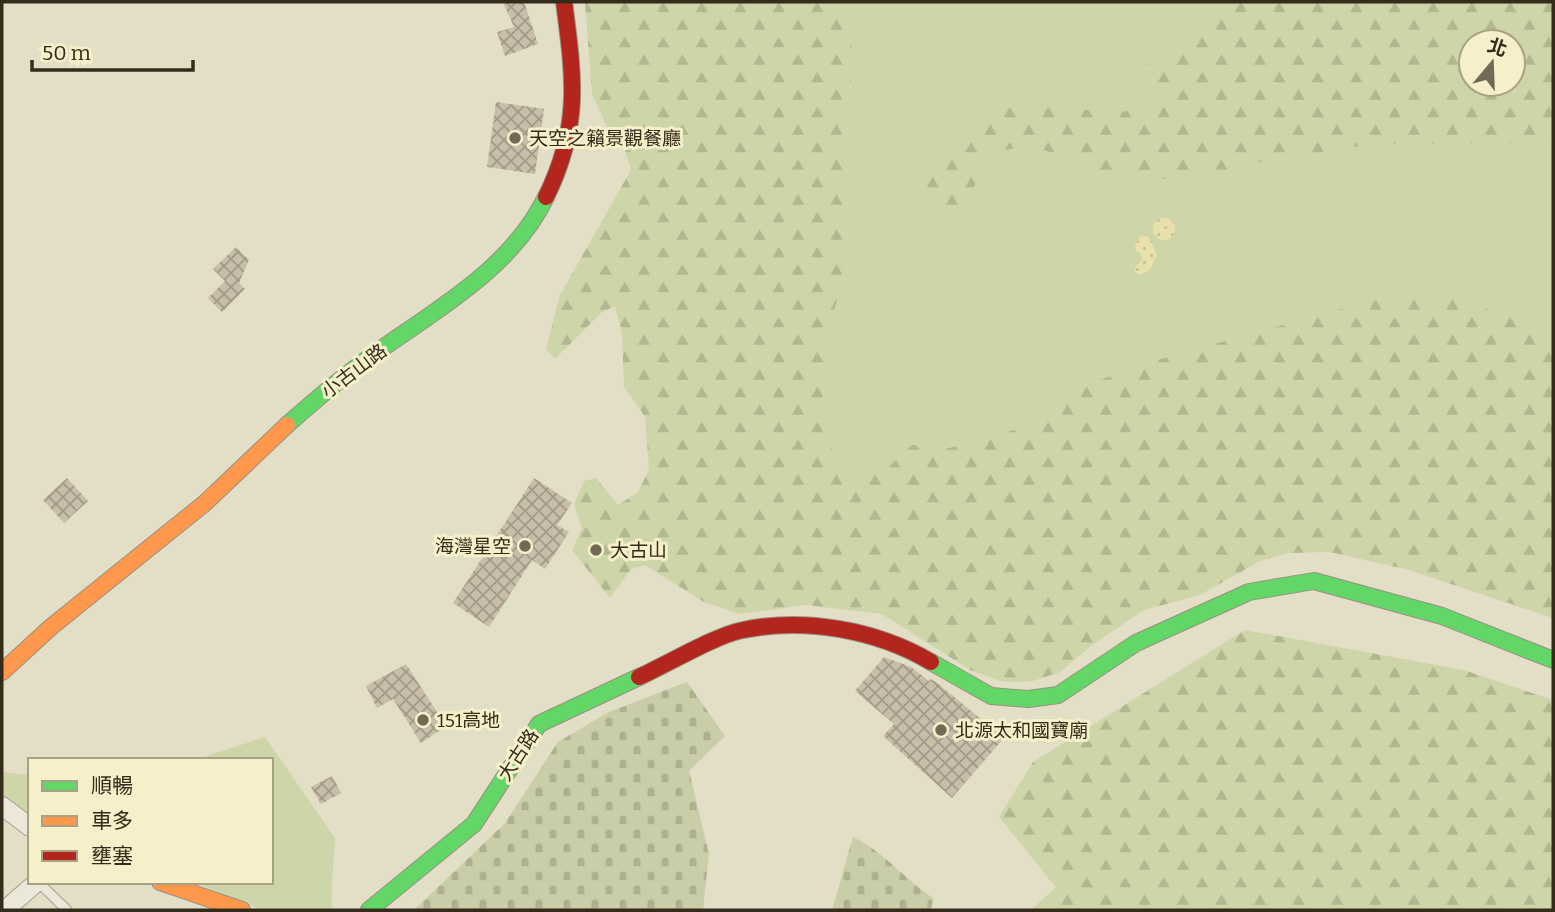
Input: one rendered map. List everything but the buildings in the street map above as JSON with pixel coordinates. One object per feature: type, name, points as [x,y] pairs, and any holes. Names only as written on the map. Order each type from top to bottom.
[{"type":"street","name":"小古山路","points":[[2,672],[103,583],[204,504],[338,381],[494,267],[522,236],[542,207],[561,168],[572,123],[573,77],[564,2]]},
{"type":"street","name":"大古路","points":[[369,910],[474,824],[538,723],[741,630],[804,624],[867,635],[918,654],[990,696],[1028,699],[1058,695],[1136,643],[1249,592],[1314,581],[1442,616],[1553,660]]},
{"type":"street","points":[[2,806],[28,826]]},
{"type":"street","points":[[5,910],[35,884]]},
{"type":"street","points":[[166,884],[242,910]]},
{"type":"lane","points":[[39,884],[67,910]]},
{"type":"green space","points":[[585,2],[840,2],[852,48],[845,273],[826,338],[823,404],[836,465],[846,473],[883,472],[912,445],[949,448],[1008,432],[1026,425],[1068,391],[1154,361],[1376,299],[1414,295],[1468,302],[1553,332],[1553,618],[1409,570],[1330,552],[1289,553],[1260,561],[1200,595],[1144,610],[1092,645],[1060,672],[1033,681],[1016,682],[1000,681],[970,670],[882,614],[806,605],[740,614],[704,602],[645,565],[631,569],[610,598],[572,550],[582,528],[574,504],[584,481],[596,478],[618,505],[638,492],[649,469],[645,417],[624,386],[622,333],[615,306],[602,312],[555,359],[546,349],[560,295],[631,170],[621,136],[609,131],[592,94]]},
{"type":"green space","points":[[840,2],[1553,2],[1553,332],[1468,302],[1154,361],[1068,391],[1026,425],[1008,432],[949,448],[912,445],[883,472],[846,473],[836,466],[823,404],[826,338],[845,272],[852,48]]},
{"type":"green space","points":[[1234,2],[1553,2],[1553,143],[1371,144],[1242,165],[1190,182],[1096,171],[1044,150],[1020,147],[999,151],[986,162],[963,209],[948,217],[930,211],[923,175],[963,131],[1014,105],[1121,112],[1157,104],[1140,69],[1208,32]]},
{"type":"green space","points":[[1245,630],[1464,670],[1553,700],[1553,910],[1031,910],[1056,887],[999,817],[1033,762]]},
{"type":"green space","points":[[687,682],[725,736],[689,771],[709,854],[703,910],[414,910],[505,823],[558,742],[609,712]]},
{"type":"green space","points":[[265,737],[335,838],[331,904],[334,910],[262,910],[198,884],[273,884],[273,758],[201,758]]},
{"type":"green space","points":[[2,772],[28,775],[28,816],[2,799]]},
{"type":"green space","points":[[853,837],[875,850],[933,898],[931,910],[832,910]]},
{"type":"sand","points":[[1164,218],[1172,221],[1175,229],[1172,237],[1164,240],[1156,237],[1153,229],[1156,221]]},
{"type":"sand","points":[[1141,235],[1149,237],[1157,255],[1150,270],[1140,275],[1135,272],[1135,267],[1142,260],[1141,254],[1136,251],[1135,245]]},
{"type":"traffic: fast","points":[[287,425],[349,373],[444,306],[491,268],[531,223],[546,197]]},
{"type":"traffic: fast","points":[[931,662],[991,696],[1028,699],[1058,695],[1136,643],[1249,592],[1314,581],[1442,616],[1553,660]]},
{"type":"traffic: fast","points":[[369,910],[474,824],[539,724],[639,677]]},
{"type":"traffic: slow","points":[[2,672],[51,627],[205,503],[287,425]]},
{"type":"traffic: slow","points":[[166,884],[242,910]]},
{"type":"traffic: jam","points":[[546,197],[565,147],[570,124],[572,78],[564,2]]},
{"type":"traffic: jam","points":[[639,677],[732,633],[767,626],[815,626],[864,634],[931,662]]},
{"type":"place","name":"天空之籟景觀餐廳","points":[[515,138]]},
{"type":"place","name":"海灣星空","points":[[525,546]]},
{"type":"place","name":"大古山","points":[[596,550]]},
{"type":"place","name":"151高地","points":[[423,720]]},
{"type":"place","name":"北源太和國寶廟","points":[[941,730]]}]
